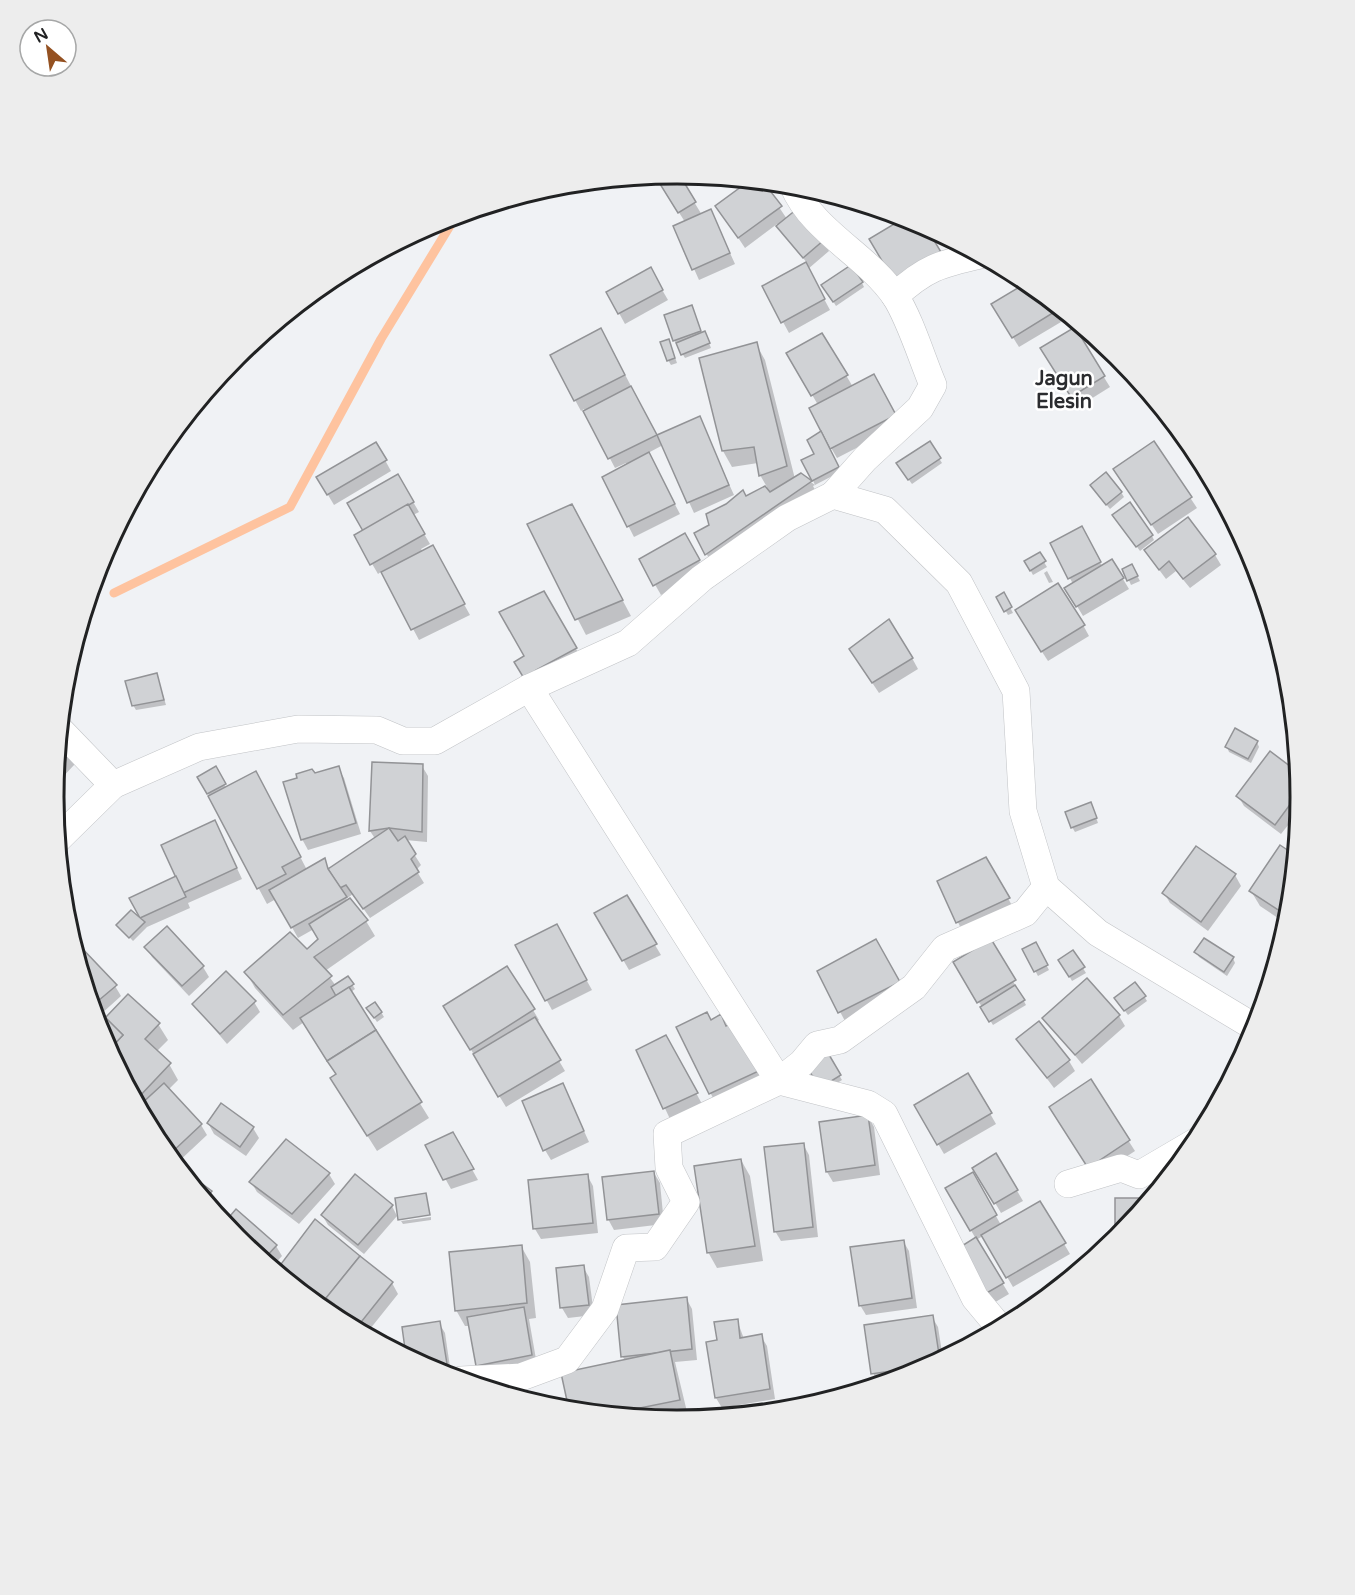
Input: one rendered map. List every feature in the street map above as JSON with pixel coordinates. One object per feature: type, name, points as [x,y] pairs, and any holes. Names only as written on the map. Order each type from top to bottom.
[{"type":"street","points":[[66,831],[113,785],[199,747],[298,729],[377,730],[403,741],[435,741],[529,688],[628,643],[721,565],[787,518],[832,495],[865,459],[920,408],[933,385],[895,296],[863,261],[800,202],[798,196]]},
{"type":"street","points":[[895,296],[914,279],[938,264],[967,258]]},
{"type":"street","points":[[832,495],[885,510],[959,583],[1016,691],[1023,812],[1046,888],[1098,933],[1247,1023]]},
{"type":"street","points":[[529,688],[779,1081],[868,1104],[884,1114],[975,1298],[994,1322]]},
{"type":"street","points":[[68,738],[113,785]]},
{"type":"street","points":[[483,1379],[521,1377],[567,1360],[605,1309],[626,1248],[655,1247],[686,1202],[669,1168],[667,1134],[779,1081],[802,1063],[817,1045],[840,1040],[914,987],[945,948],[1025,913],[1046,888]]},
{"type":"street","points":[[1068,1184],[1122,1168],[1139,1175],[1178,1151]]},
{"type":"building","points":[[685,184],[696,202],[678,213],[661,185]]},
{"type":"building","points":[[739,188],[771,192],[782,206],[738,238],[715,206]]},
{"type":"building","points":[[711,209],[730,253],[692,270],[673,226]]},
{"type":"building","points":[[797,209],[824,240],[803,258],[776,226]]},
{"type":"building","points":[[894,224],[935,241],[941,252],[894,281],[869,239]]},
{"type":"building","points":[[806,262],[825,299],[781,323],[762,286]]},
{"type":"building","points":[[851,265],[863,282],[833,302],[821,285]]},
{"type":"building","points":[[651,267],[663,290],[618,314],[606,292]]},
{"type":"building","points":[[1018,288],[1053,313],[1012,338],[991,304]]},
{"type":"building","points":[[692,305],[701,331],[673,341],[664,315]]},
{"type":"building","points":[[601,328],[625,375],[574,401],[550,355]]},
{"type":"building","points":[[1072,329],[1080,335],[1105,376],[1071,397],[1040,348]]},
{"type":"building","points":[[705,331],[710,343],[681,355],[676,343]]},
{"type":"building","points":[[822,333],[848,375],[811,396],[786,353]]},
{"type":"building","points":[[669,339],[675,358],[667,361],[660,342]]},
{"type":"building","points":[[757,342],[787,466],[759,476],[754,447],[722,451],[699,358]]},
{"type":"building","points":[[874,374],[896,415],[830,449],[809,408]]},
{"type":"building","points":[[631,386],[657,435],[608,459],[583,411]]},
{"type":"building","points":[[700,416],[729,485],[687,503],[657,435]]},
{"type":"building","points":[[821,431],[839,467],[812,481],[801,460],[814,454],[807,440]]},
{"type":"building","points":[[930,441],[941,458],[908,480],[896,463]]},
{"type":"building","points":[[1154,441],[1192,497],[1151,525],[1113,469]]},
{"type":"building","points":[[376,442],[387,460],[327,495],[316,477]]},
{"type":"building","points":[[649,452],[675,504],[627,527],[602,477]]},
{"type":"building","points":[[1106,472],[1122,492],[1106,505],[1090,485]]},
{"type":"building","points":[[801,473],[812,481],[705,555],[694,533],[709,525],[706,514],[726,504],[743,490],[746,496],[765,486],[770,492]]},
{"type":"building","points":[[398,474],[414,502],[363,531],[347,503]]},
{"type":"building","points":[[1130,502],[1153,535],[1136,547],[1112,515]]},
{"type":"building","points":[[408,504],[425,534],[370,565],[354,535]]},
{"type":"building","points":[[572,504],[623,600],[575,620],[527,524]]},
{"type":"building","points":[[1188,517],[1216,554],[1183,579],[1169,561],[1159,570],[1144,550]]},
{"type":"building","points":[[1082,526],[1101,562],[1068,579],[1050,543]]},
{"type":"building","points":[[685,533],[700,560],[653,586],[639,559]]},
{"type":"building","points":[[433,545],[465,604],[411,630],[381,572]]},
{"type":"building","points":[[1040,552],[1046,561],[1030,571],[1024,561]]},
{"type":"building","points":[[1112,559],[1124,578],[1076,607],[1064,588]]},
{"type":"building","points":[[1132,564],[1138,576],[1127,581],[1122,569]]},
{"type":"building","points":[[1058,583],[1085,625],[1041,652],[1015,610]]},
{"type":"building","points":[[544,591],[577,648],[536,670],[525,680],[514,662],[524,656],[499,612]]},
{"type":"building","points":[[1004,592],[1012,607],[1004,612],[996,597]]},
{"type":"building","points":[[889,619],[913,658],[872,683],[849,649]]},
{"type":"building","points":[[157,673],[164,700],[132,706],[125,681]]},
{"type":"building","points":[[1235,728],[1258,741],[1248,759],[1225,747]]},
{"type":"building","points":[[1270,751],[1289,766],[1290,805],[1275,825],[1236,796]]},
{"type":"building","points":[[372,762],[423,764],[422,832],[389,828],[369,831]]},
{"type":"building","points":[[216,766],[226,784],[207,794],[197,777]]},
{"type":"building","points":[[339,766],[356,823],[301,840],[283,782],[297,778],[296,774],[312,769],[315,773]]},
{"type":"building","points":[[256,771],[301,857],[282,867],[286,874],[257,889],[208,796]]},
{"type":"building","points":[[1091,802],[1097,818],[1071,828],[1065,812]]},
{"type":"building","points":[[215,820],[237,868],[183,893],[161,845]]},
{"type":"building","points":[[389,828],[398,841],[405,836],[416,854],[411,859],[419,872],[363,909],[346,885],[340,888],[328,869]]},
{"type":"building","points":[[1280,845],[1288,850],[1280,911],[1249,891]]},
{"type":"building","points":[[1196,846],[1236,874],[1201,922],[1162,893]]},
{"type":"building","points":[[986,857],[1010,898],[956,923],[937,881]]},
{"type":"building","points":[[325,858],[328,869],[347,897],[291,928],[269,890]]},
{"type":"building","points":[[176,876],[186,897],[140,918],[129,898]]},
{"type":"building","points":[[627,895],[657,944],[622,961],[594,913]]},
{"type":"building","points":[[350,898],[368,920],[314,957],[332,976],[283,1015],[244,972],[290,932],[307,949],[318,939],[309,924]]},
{"type":"building","points":[[131,910],[145,922],[129,938],[116,925]]},
{"type":"building","points":[[557,924],[587,980],[545,1001],[515,945]]},
{"type":"building","points":[[167,926],[204,966],[182,986],[144,947]]},
{"type":"building","points":[[1204,938],[1234,957],[1224,972],[1194,952]]},
{"type":"building","points":[[876,939],[900,982],[838,1013],[817,971]]},
{"type":"building","points":[[991,939],[1016,980],[977,1003],[953,962]]},
{"type":"building","points":[[1036,942],[1048,965],[1034,972],[1022,949]]},
{"type":"building","points":[[84,950],[117,985],[99,1000]]},
{"type":"building","points":[[1073,950],[1085,967],[1069,977],[1058,960]]},
{"type":"building","points":[[507,966],[535,1009],[470,1050],[443,1006]]},
{"type":"building","points":[[226,971],[256,1001],[220,1034],[192,1004]]},
{"type":"building","points":[[348,976],[354,984],[336,996],[331,987]]},
{"type":"building","points":[[1087,978],[1120,1015],[1075,1055],[1042,1018]]},
{"type":"building","points":[[1135,982],[1146,996],[1124,1011],[1114,998]]},
{"type":"building","points":[[1015,985],[1025,1000],[989,1022],[980,1007]]},
{"type":"building","points":[[349,987],[376,1030],[327,1061],[300,1018]]},
{"type":"building","points":[[128,994],[160,1023],[145,1039],[171,1063],[142,1094],[116,1043],[123,1035],[106,1017]]},
{"type":"building","points":[[375,1002],[382,1012],[374,1018],[366,1008]]},
{"type":"building","points":[[707,1012],[711,1020],[721,1014],[726,1026],[732,1023],[761,1070],[709,1094],[676,1027]]},
{"type":"building","points":[[535,1017],[561,1060],[498,1097],[473,1054]]},
{"type":"building","points":[[106,1018],[123,1035],[116,1043]]},
{"type":"building","points":[[1039,1021],[1070,1060],[1047,1078],[1016,1039]]},
{"type":"building","points":[[376,1030],[422,1102],[367,1136],[330,1078],[336,1074],[327,1061]]},
{"type":"building","points":[[666,1035],[698,1093],[663,1109],[636,1050]]},
{"type":"building","points":[[828,1053],[841,1075],[820,1088],[806,1066]]},
{"type":"building","points":[[968,1073],[992,1113],[937,1145],[914,1105]]},
{"type":"building","points":[[1091,1079],[1130,1140],[1088,1168],[1049,1107]]},
{"type":"building","points":[[164,1083],[202,1124],[176,1149],[145,1100]]},
{"type":"building","points":[[563,1083],[584,1131],[543,1151],[522,1101]]},
{"type":"building","points":[[221,1103],[254,1127],[240,1147],[207,1123]]},
{"type":"building","points":[[868,1115],[875,1165],[826,1172],[819,1122]]},
{"type":"building","points":[[453,1132],[474,1169],[443,1180],[425,1145]]},
{"type":"building","points":[[286,1139],[330,1173],[292,1214],[249,1182]]},
{"type":"building","points":[[804,1143],[813,1227],[774,1232],[764,1147]]},
{"type":"building","points":[[996,1153],[1018,1190],[994,1204],[972,1168]]},
{"type":"building","points":[[741,1159],[755,1246],[707,1253],[694,1166]]},
{"type":"building","points":[[654,1171],[659,1214],[607,1220],[602,1177]]},
{"type":"building","points":[[973,1172],[997,1215],[970,1231],[945,1188]]},
{"type":"building","points":[[355,1174],[393,1205],[358,1245],[321,1215]]},
{"type":"building","points":[[588,1174],[593,1223],[533,1229],[528,1180]]},
{"type":"building","points":[[426,1193],[430,1215],[398,1220],[395,1198]]},
{"type":"building","points":[[1115,1198],[1141,1198],[1138,1202],[1115,1227]]},
{"type":"building","points":[[1040,1201],[1066,1243],[1006,1278],[981,1235]]},
{"type":"building","points":[[236,1209],[277,1245],[269,1254],[230,1216]]},
{"type":"building","points":[[315,1219],[360,1256],[325,1299],[281,1264]]},
{"type":"building","points":[[976,1237],[1004,1283],[985,1294],[957,1249]]},
{"type":"building","points":[[904,1240],[912,1298],[859,1306],[850,1247]]},
{"type":"building","points":[[522,1245],[527,1303],[455,1311],[449,1252]]},
{"type":"building","points":[[360,1256],[393,1282],[361,1322],[326,1298]]},
{"type":"building","points":[[584,1265],[589,1305],[560,1308],[556,1268]]},
{"type":"building","points":[[687,1297],[692,1349],[621,1357],[616,1305]]},
{"type":"building","points":[[524,1307],[532,1355],[476,1366],[467,1317]]},
{"type":"building","points":[[933,1315],[939,1352],[895,1371],[871,1374],[864,1325]]},
{"type":"building","points":[[738,1319],[740,1338],[762,1334],[770,1389],[715,1398],[706,1342],[717,1340],[714,1322]]},
{"type":"building","points":[[440,1321],[447,1364],[405,1346],[402,1327]]},
{"type":"building","points":[[670,1350],[680,1400],[636,1409],[567,1400],[561,1373]]},
{"type":"waterway","points":[[114,593],[290,507],[381,339],[448,229]]},
{"type":"district","name":"Jagun Elesin","points":[[1064,390]]}]
